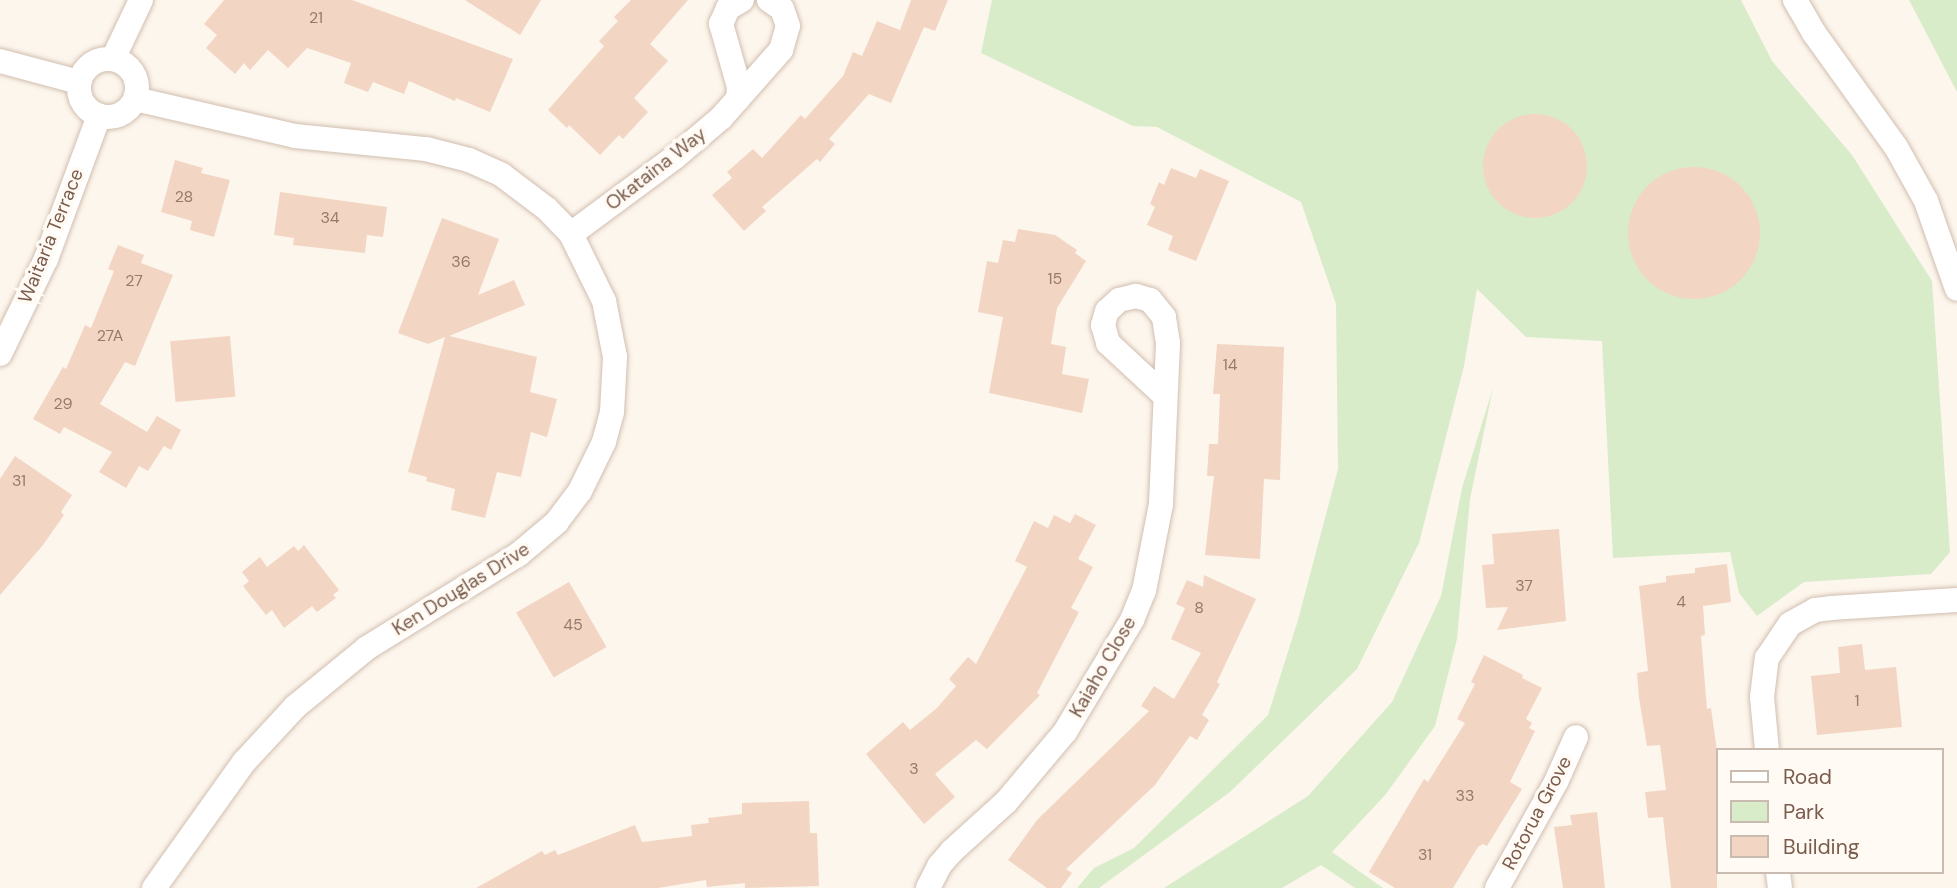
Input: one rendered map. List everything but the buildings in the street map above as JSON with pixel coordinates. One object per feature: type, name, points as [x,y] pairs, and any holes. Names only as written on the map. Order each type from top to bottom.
[{"type":"street","points":[[113,59],[133,74],[136,82],[135,99],[116,116],[99,116],[81,100],[79,82],[89,66],[113,59],[141,0]]},
{"type":"street","points":[[738,99],[738,87],[721,23],[728,8],[742,0]]},
{"type":"street","name":"Okataina Way","points":[[571,234],[675,157],[738,99],[785,42],[788,26],[786,17],[775,3],[769,0]]},
{"type":"street","points":[[1795,0],[1814,33],[1896,147],[1926,201],[1957,289]]},
{"type":"street","points":[[0,61],[79,82]]},
{"type":"street","name":"Ken Douglas Drive","points":[[135,99],[295,136],[426,149],[469,160],[502,175],[547,209],[571,234],[604,301],[615,357],[610,422],[595,464],[580,492],[557,522],[536,542],[367,648],[295,707],[244,762],[154,888]]},
{"type":"street","name":"Waitaria Terrace","points":[[0,354],[46,259],[99,116]]},
{"type":"street","name":"Kaiaho Close","points":[[928,888],[939,866],[952,851],[1006,802],[1065,732],[1132,620],[1143,591],[1157,532],[1164,396]]},
{"type":"street","points":[[1767,748],[1762,696],[1767,658],[1790,624],[1815,610],[1957,600]]},
{"type":"street","name":"Rotorua Grove","points":[[1497,888],[1556,782],[1576,737]]},
{"type":"green space","points":[[992,0],[1741,0],[1772,61],[1852,155],[1932,281],[1950,552],[1931,574],[1804,582],[1757,616],[1739,593],[1730,552],[1613,558],[1602,341],[1526,337],[1477,289],[1464,366],[1419,543],[1357,669],[1230,792],[1099,888],[1077,888],[1094,868],[1134,848],[1268,715],[1298,620],[1338,469],[1336,304],[1301,202],[1157,127],[1133,126],[981,53]]},
{"type":"green space","points":[[1909,0],[1957,0],[1957,92]]},
{"type":"green space","points":[[1493,388],[1470,499],[1457,639],[1435,726],[1386,794],[1332,852],[1383,888],[1355,888],[1321,865],[1282,888],[1164,888],[1308,796],[1392,702],[1441,596],[1462,488]]}]
